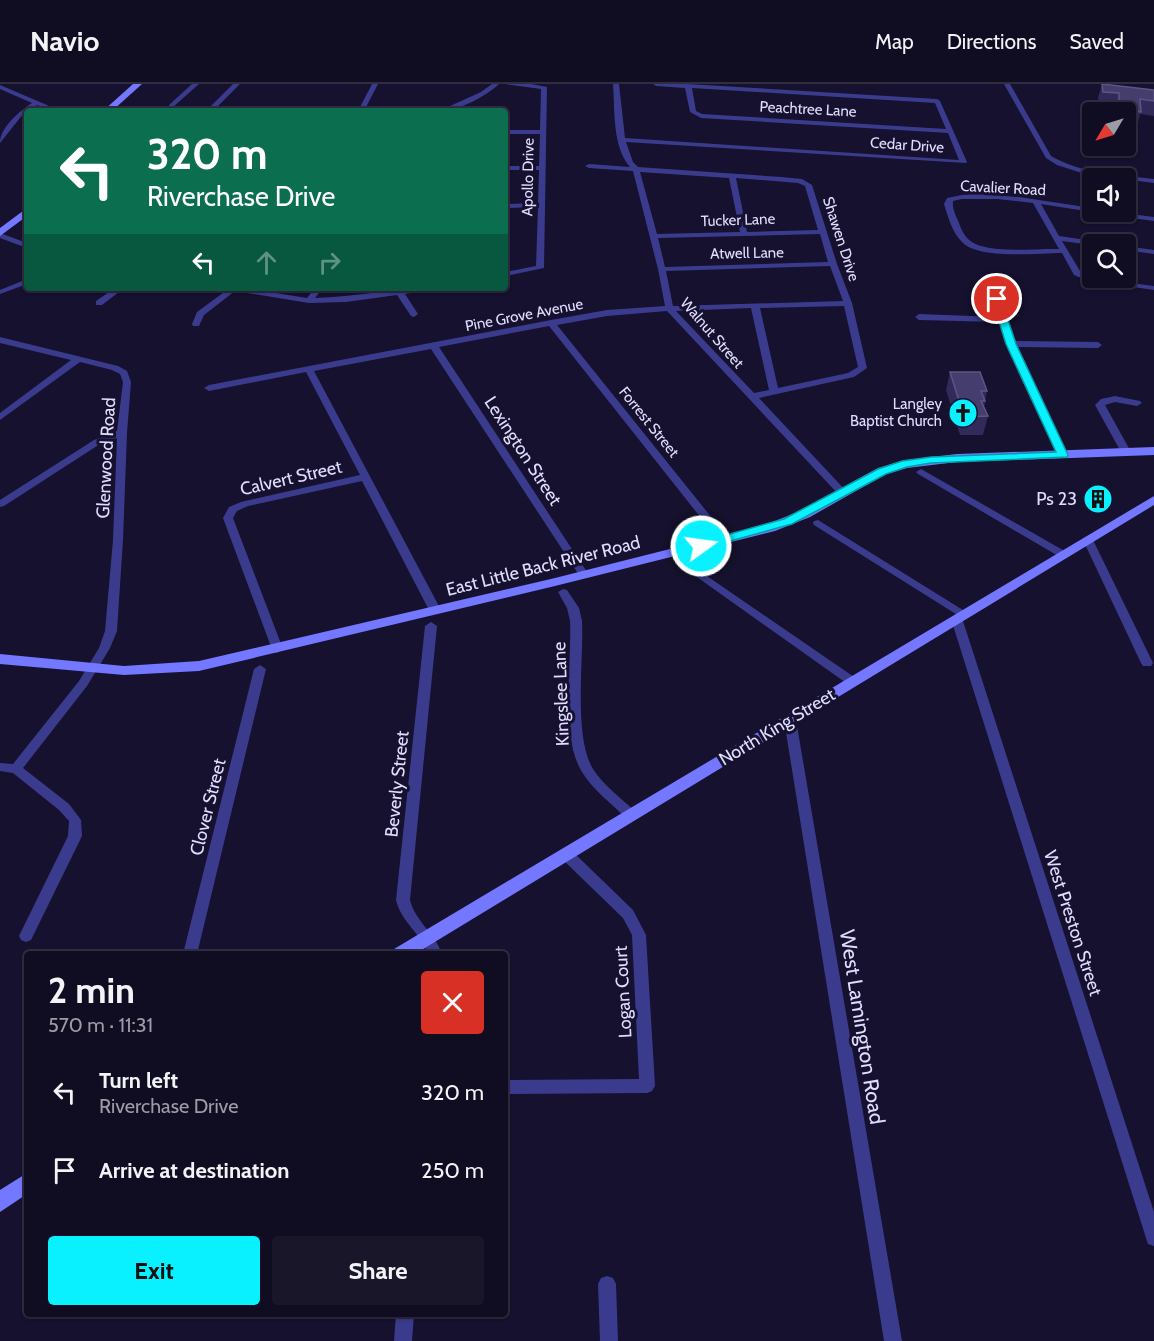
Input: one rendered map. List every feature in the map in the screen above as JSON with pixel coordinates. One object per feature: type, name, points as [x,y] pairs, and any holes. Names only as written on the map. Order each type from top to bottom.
[{"type":"street","points":[[110,108],[138,84]]},
{"type":"street","points":[[121,108],[148,84]]},
{"type":"street","points":[[171,106],[196,84]]},
{"type":"street","points":[[212,108],[237,84]]},
{"type":"street","points":[[363,108],[375,84]]},
{"type":"street","points":[[449,108],[483,93],[496,84]]},
{"type":"street","name":"Apollo Drive","points":[[508,84],[544,87],[540,268],[508,274]]},
{"type":"street","name":"Walnut Street","points":[[616,84],[622,140],[631,165],[636,169],[670,309],[843,493]]},
{"type":"street","points":[[656,84],[778,87]]},
{"type":"street","points":[[1007,84],[1048,157],[1055,162],[1085,172],[1154,181]]},
{"type":"street","name":"Peachtree Lane","points":[[688,86],[693,112],[701,116],[950,131]]},
{"type":"street","points":[[0,87],[51,108]]},
{"type":"street","name":"Cedar Drive","points":[[622,140],[964,162],[937,101],[778,87]]},
{"type":"street","points":[[28,108],[37,102]]},
{"type":"street","points":[[0,141],[24,111]]},
{"type":"street","points":[[508,132],[542,132]]},
{"type":"street","name":"Shawen Drive","points":[[589,166],[805,183],[810,189],[833,264],[848,303],[863,368],[851,375],[751,397]]},
{"type":"street","points":[[508,168],[542,168]]},
{"type":"street","points":[[732,176],[744,234]]},
{"type":"street","name":"Cavalier Road","points":[[1064,251],[989,250],[973,247],[964,240],[948,204],[950,200],[960,196],[1036,202],[1082,209]]},
{"type":"street","points":[[0,221],[24,202]]},
{"type":"street","points":[[1036,202],[1081,276],[1154,288]]},
{"type":"street","points":[[508,206],[540,205]]},
{"type":"street","points":[[24,214],[0,234],[24,245]]},
{"type":"street","points":[[1136,217],[1154,219]]},
{"type":"street","name":"Tucker Lane","points":[[654,236],[823,232]]},
{"type":"street","points":[[1057,238],[1082,241]]},
{"type":"street","points":[[1136,250],[1154,252]]},
{"type":"street","name":"Atwell Lane","points":[[662,269],[833,264]]},
{"type":"street","points":[[2,292],[24,282]]},
{"type":"street","points":[[99,303],[116,291]]},
{"type":"street","points":[[196,324],[200,314],[227,291]]},
{"type":"street","points":[[249,291],[309,301],[346,300],[411,291]]},
{"type":"street","points":[[309,301],[317,291]]},
{"type":"street","points":[[1003,292],[997,299],[1002,320],[1063,455]]},
{"type":"street","points":[[400,293],[414,314]]},
{"type":"street","name":"Pine Grove Avenue","points":[[209,388],[626,310],[848,303]]},
{"type":"street","points":[[755,306],[774,391]]},
{"type":"street","points":[[920,317],[1002,320]]},
{"type":"street","name":"Forrest Street","points":[[551,323],[724,540]]},
{"type":"street","name":"Glenwood Road","points":[[0,340],[115,368],[127,377],[111,631],[106,646],[93,669],[16,769]]},
{"type":"street","points":[[1011,344],[1098,345]]},
{"type":"street","name":"Lexington Street","points":[[433,345],[584,575]]},
{"type":"street","points":[[0,417],[78,359]]},
{"type":"street","points":[[309,369],[435,610]]},
{"type":"street","points":[[1126,452],[1100,405],[1104,401],[1115,399],[1137,403]]},
{"type":"street","points":[[0,504],[97,442],[122,433]]},
{"type":"street","name":"East Little Back River Road","points":[[0,659],[126,672],[180,669],[277,649],[724,540],[788,521],[882,471],[913,462],[1154,451]]},
{"type":"street","points":[[921,472],[1064,555]]},
{"type":"street","name":"Calvert Street","points":[[277,649],[228,518],[232,509],[245,504],[366,477]]},
{"type":"street","name":"North King Street","points":[[405,951],[1154,500]]},
{"type":"street","points":[[818,523],[961,617]]},
{"type":"street","points":[[1088,540],[1148,663]]},
{"type":"street","points":[[691,568],[853,682]]},
{"type":"street","name":"Kingslee Lane","points":[[563,592],[573,608],[576,621],[577,734],[582,759],[595,780],[631,815]]},
{"type":"street","name":"West Preston Street","points":[[961,617],[1154,1238]]},
{"type":"street","name":"Beverly Street","points":[[431,626],[403,900],[408,916],[427,938],[434,951]]},
{"type":"street","name":"Clover Street","points":[[191,951],[260,669]]},
{"type":"street","name":"West Lamington Road","points":[[790,720],[893,1341]]},
{"type":"street","points":[[0,767],[16,769],[64,807],[75,820],[75,836],[26,936]]},
{"type":"street","name":"Logan Court","points":[[508,1087],[647,1086],[639,935],[628,914],[566,854]]},
{"type":"street","points":[[0,1202],[24,1184]]},
{"type":"street","points":[[608,1284],[609,1341]]},
{"type":"street","points":[[403,1341],[405,1317]]},
{"type":"building","points":[[1102,84],[1154,90],[1154,101],[1140,99],[1141,112],[1136,112],[1136,102],[1119,102],[1119,93],[1103,92]]},
{"type":"building","points":[[950,372],[980,372],[987,391],[981,391],[985,401],[981,401],[988,416],[964,417]]},
{"type":"place","name":"Langley Baptist Church","points":[[963,413]]},
{"type":"place","name":"Ps 23","points":[[1098,499]]},
{"type":"route","points":[[701,546],[770,528],[806,514],[872,476],[906,464],[957,458],[1063,455],[1011,344],[997,299]]}]
